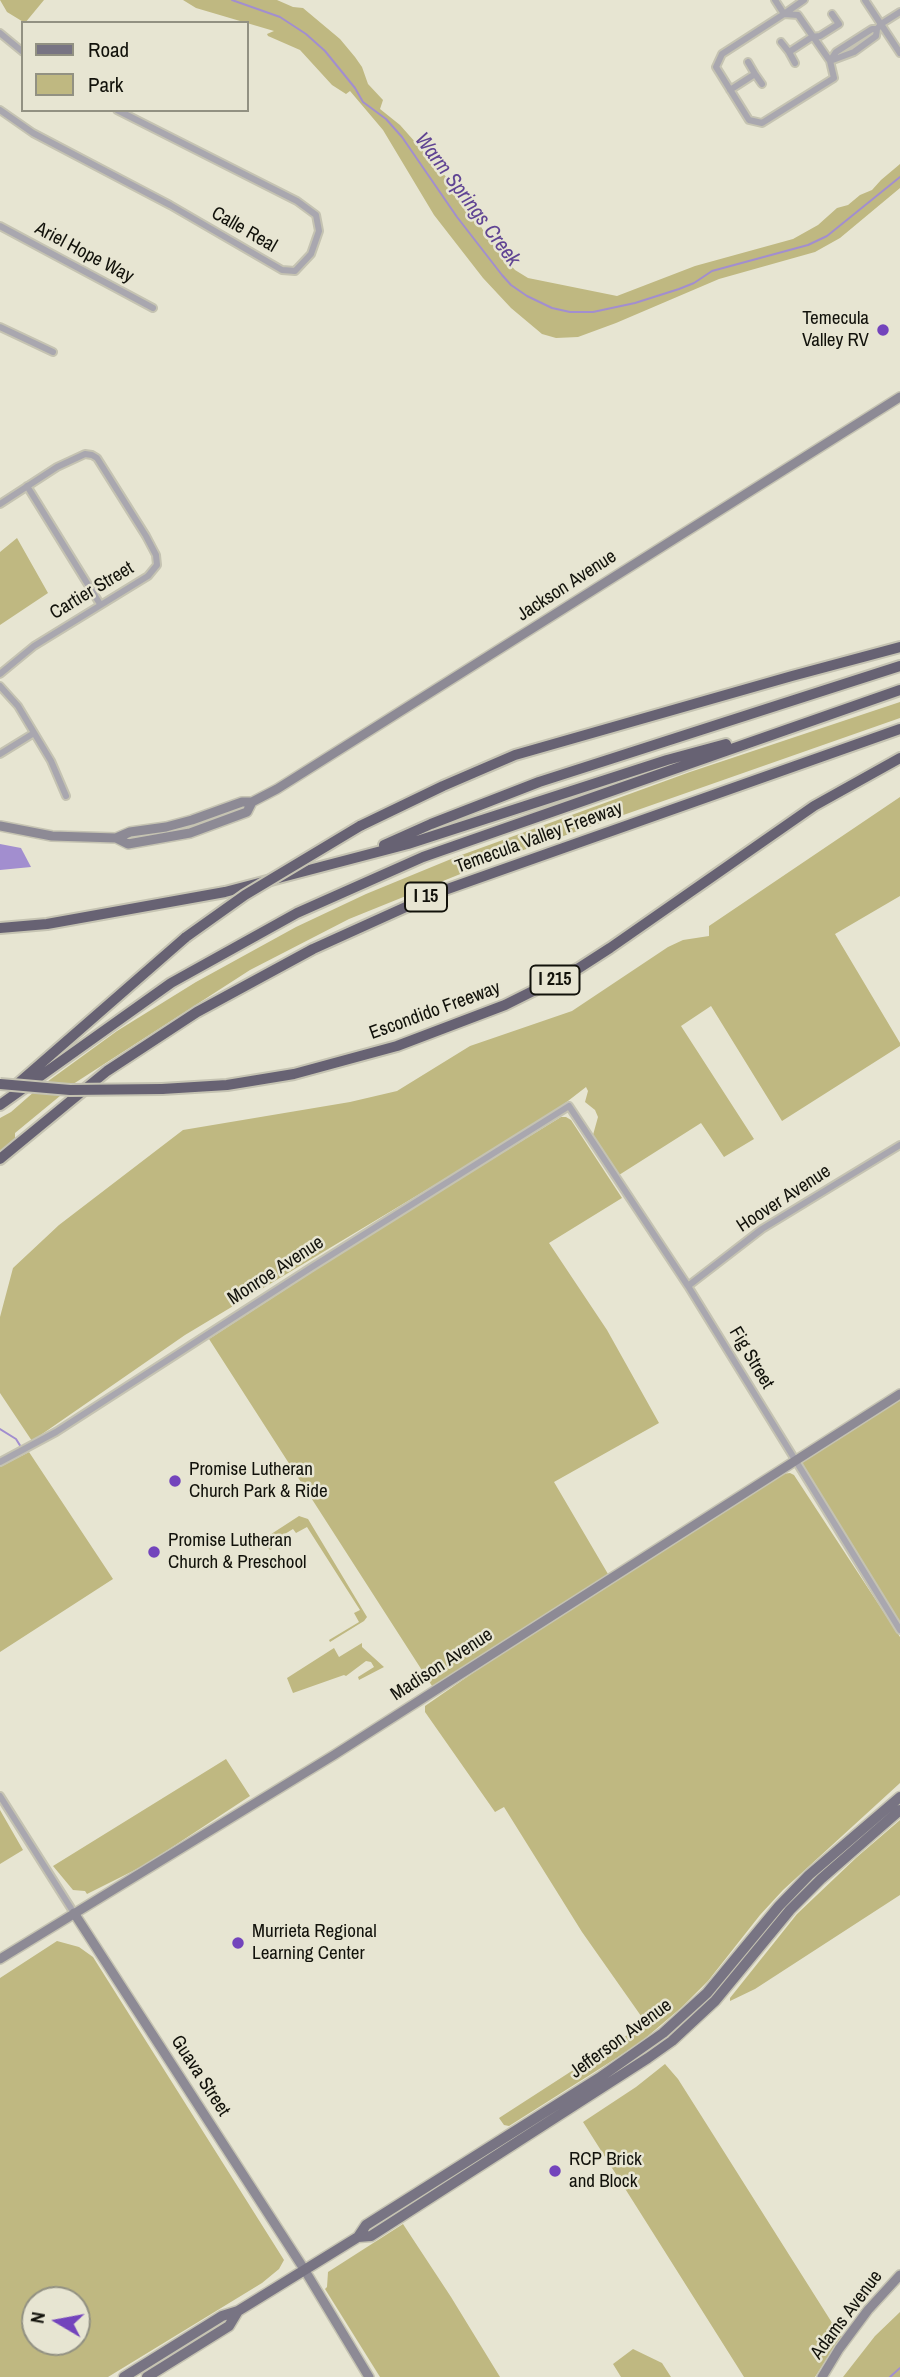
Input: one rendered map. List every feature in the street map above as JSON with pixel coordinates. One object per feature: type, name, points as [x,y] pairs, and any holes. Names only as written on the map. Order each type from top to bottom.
[{"type":"highway","points":[[0,1102],[186,937],[245,895],[360,826],[515,755],[900,647]]},
{"type":"highway","points":[[353,859],[431,824],[539,782],[900,666]]},
{"type":"highway","name":"I 15","points":[[816,719],[900,690]]},
{"type":"highway","points":[[0,928],[47,924],[225,892],[408,844],[667,760],[816,719]]},
{"type":"highway","name":"Temecula Valley Freeway","points":[[0,1102],[171,983],[297,914],[423,857],[816,719]]},
{"type":"highway","name":"Temecula Valley Freeway","points":[[0,1159],[107,1071],[197,1012],[313,949],[439,892],[900,729]]},
{"type":"highway","name":"Escondido Freeway","points":[[0,1084],[70,1090],[162,1089],[227,1084],[293,1074],[397,1046],[505,1005],[579,968],[633,934],[814,806],[900,758]]},
{"type":"main road","name":"Jefferson Avenue","points":[[124,2377],[358,2237],[366,2225],[598,2078],[663,2033],[707,1993],[779,1906],[809,1875],[900,1797]]},
{"type":"main road","name":"Jefferson Avenue","points":[[358,2237],[371,2236],[672,2041],[730,1984],[790,1910],[900,1810]]},
{"type":"main road","name":"Jefferson Avenue","points":[[147,2377],[229,2326],[238,2311]]},
{"type":"street","points":[[775,0],[784,13],[798,15],[830,61],[834,78],[762,123],[749,120],[716,67],[722,54],[784,13],[804,0]]},
{"type":"street","points":[[865,0],[879,27],[900,52]]},
{"type":"street","points":[[830,61],[836,52],[900,12]]},
{"type":"street","points":[[789,52],[839,24],[832,14]]},
{"type":"street","points":[[0,33],[21,50]]},
{"type":"street","points":[[781,42],[795,63]]},
{"type":"street","points":[[748,62],[762,84]]},
{"type":"street","points":[[730,90],[755,74]]},
{"type":"street","name":"Calle Real","points":[[0,110],[33,133],[170,205],[282,270],[295,271],[312,254],[319,231],[316,215],[290,198],[121,112]]},
{"type":"street","name":"Ariel Hope Way","points":[[0,226],[153,308]]},
{"type":"street","points":[[0,327],[53,352]]},
{"type":"street","name":"Jackson Avenue","points":[[116,838],[130,832],[166,827],[242,802],[251,802],[286,783],[900,397]]},
{"type":"street","name":"Cartier Street","points":[[0,674],[34,646],[148,576],[157,565],[156,555],[97,458],[85,454],[57,467],[27,486]]},
{"type":"street","points":[[0,504],[27,486],[100,604]]},
{"type":"street","points":[[0,686],[18,706],[51,761],[66,796]]},
{"type":"street","points":[[0,754],[34,733]]},
{"type":"street","name":"Jackson Avenue","points":[[0,826],[52,836],[116,838],[128,844],[190,833],[219,824],[247,812],[251,802]]},
{"type":"street","points":[[146,841],[156,835],[208,822],[215,812]]},
{"type":"street","name":"Fig Street","points":[[569,1106],[688,1286],[900,1630]]},
{"type":"street","name":"Monroe Avenue","points":[[0,1462],[56,1432],[312,1266],[569,1106]]},
{"type":"street","name":"Hoover Avenue","points":[[688,1286],[762,1229],[900,1145]]},
{"type":"street","name":"Madison Avenue","points":[[0,1959],[334,1755],[900,1394]]},
{"type":"street","name":"Guava Street","points":[[0,1796],[304,2269],[369,2377]]},
{"type":"street","name":"Adams Avenue","points":[[822,2377],[862,2318],[900,2275]]},
{"type":"green space","points":[[0,0],[44,0],[27,21],[7,12]]},
{"type":"green space","points":[[183,0],[277,0],[303,8],[340,39],[355,57],[368,84],[383,100],[380,109],[400,125],[456,188],[492,244],[515,270],[528,278],[617,296],[695,266],[793,239],[818,225],[837,208],[848,205],[860,195],[872,190],[900,164],[900,188],[840,238],[815,252],[719,279],[578,337],[556,338],[542,334],[511,308],[483,278],[434,215],[383,130],[350,91],[346,94],[332,85],[300,50],[268,36],[267,34],[274,31],[248,23],[248,21],[196,8]]},
{"type":"green space","points":[[17,538],[48,593],[0,625],[0,552]]},
{"type":"green space","points":[[900,702],[900,718],[495,860],[349,919],[250,970],[67,1088],[40,1087],[117,1031],[196,982],[296,927],[366,894],[456,857],[690,772]]},
{"type":"green space","points":[[900,797],[900,896],[835,934],[900,1046],[782,1121],[711,1006],[681,1026],[754,1139],[724,1157],[701,1123],[619,1175],[593,1135],[598,1117],[595,1110],[585,1102],[588,1091],[586,1087],[546,1118],[185,1335],[32,1441],[0,1393],[0,1317],[13,1268],[59,1225],[183,1130],[350,1102],[397,1091],[470,1046],[572,1011],[668,947],[683,940],[709,936],[709,926]]},
{"type":"green space","points":[[35,1091],[66,1091],[15,1133],[15,1138],[0,1151],[0,1118]]},
{"type":"green space","points":[[561,1117],[571,1120],[622,1198],[549,1243],[607,1330],[659,1423],[554,1482],[608,1574],[434,1689],[209,1339],[383,1226]]},
{"type":"green space","points":[[900,1400],[900,1622],[801,1465]]},
{"type":"green space","points":[[29,1452],[113,1579],[0,1652],[0,1467]]},
{"type":"green space","points":[[782,1474],[794,1475],[900,1637],[900,1783],[783,1890],[708,1981],[682,2007],[642,2041],[615,2059],[509,2126],[504,2125],[499,2118],[646,2023],[582,1932],[504,1807],[495,1812],[425,1712],[425,1706],[516,1643]]},
{"type":"green space","points":[[299,1516],[308,1519],[367,1617],[330,1642],[329,1640],[359,1622],[354,1613],[360,1610],[307,1527],[296,1533],[293,1529],[270,1543],[270,1550],[262,1540]]},
{"type":"green space","points":[[362,1643],[362,1647],[384,1667],[359,1680],[358,1677],[374,1667],[371,1662],[366,1661],[346,1676],[293,1693],[287,1678],[334,1648],[339,1657]]},
{"type":"green space","points":[[226,1759],[250,1796],[145,1865],[87,1894],[85,1891],[73,1890],[53,1866]]},
{"type":"green space","points":[[0,1810],[23,1850],[0,1864]]},
{"type":"green space","points":[[900,1820],[900,1895],[755,1989],[730,2001],[797,1914]]},
{"type":"green space","points":[[57,1941],[79,1947],[93,1957],[284,2260],[279,2269],[262,2283],[108,2377],[0,2377],[0,1978]]},
{"type":"green space","points":[[665,2064],[678,2079],[841,2337],[815,2377],[744,2377],[583,2122]]},
{"type":"green space","points":[[403,2224],[500,2377],[380,2377],[325,2289],[328,2272]]},
{"type":"green space","points":[[900,2312],[900,2377],[843,2377],[875,2336]]},
{"type":"green space","points":[[633,2349],[662,2363],[671,2377],[621,2377],[613,2364]]},
{"type":"shaded area","points":[[0,844],[21,848],[31,867],[0,870]]},
{"type":"waterway","name":"Warm Springs Creek","points":[[232,0],[280,17],[306,34],[325,51],[363,102],[386,119],[402,137],[457,217],[502,275],[527,296],[552,308],[570,312],[593,312],[635,303],[694,283],[712,271],[808,245],[827,236],[900,177]]},
{"type":"waterway","points":[[0,1429],[16,1439],[21,1447]]},
{"type":"waterway","points":[[890,2377],[900,2368]]},
{"type":"place","name":"Temecula Valley RV","points":[[883,330]]},
{"type":"place","name":"Promise Lutheran Church Park & Ride","points":[[175,1481]]},
{"type":"place","name":"Promise Lutheran Church & Preschool","points":[[154,1552]]},
{"type":"place","name":"Murrieta Regional Learning Center","points":[[238,1943]]},
{"type":"place","name":"RCP Brick and Block","points":[[555,2171]]}]
